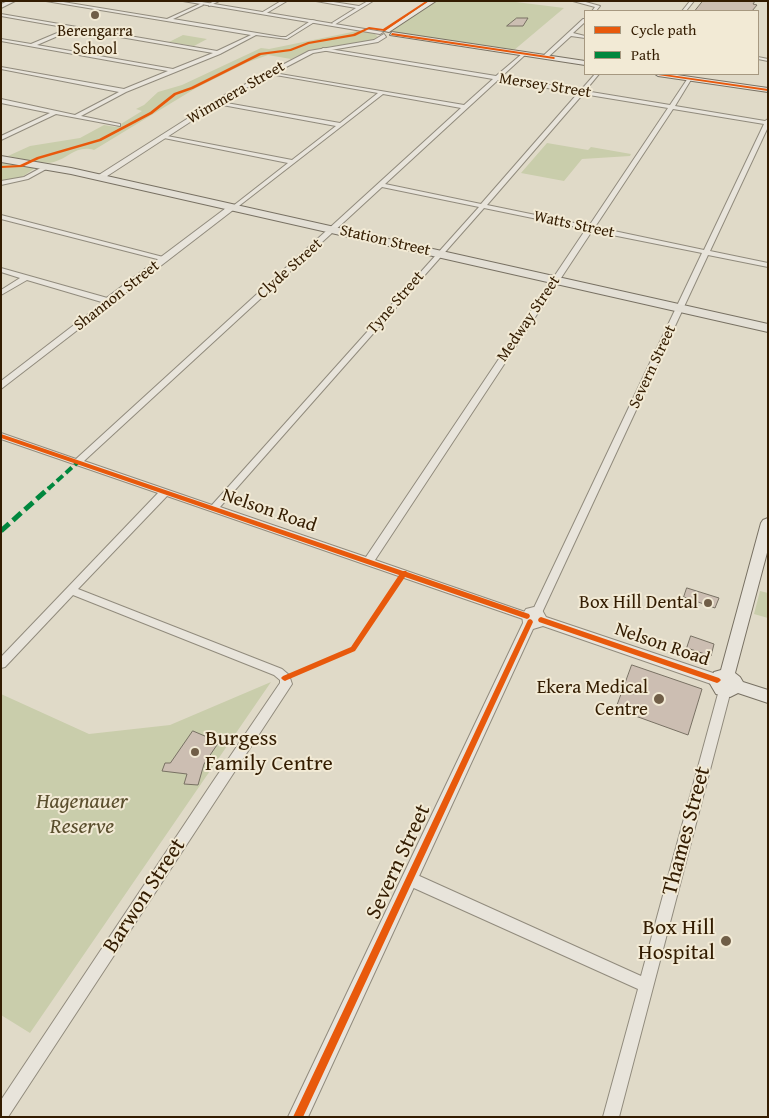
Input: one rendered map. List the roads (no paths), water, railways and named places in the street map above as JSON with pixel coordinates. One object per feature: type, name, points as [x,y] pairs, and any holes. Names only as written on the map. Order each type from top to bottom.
[{"type":"main road","points":[[386,33],[433,1]]},
{"type":"main road","points":[[386,33],[545,57]]},
{"type":"main road","points":[[502,50],[584,63]]},
{"type":"main road","points":[[661,75],[673,76]]},
{"type":"main road","points":[[666,75],[767,89]]},
{"type":"main road","name":"Station Street","points":[[1,159],[234,207],[768,328]]},
{"type":"main road","name":"Thames Street","points":[[726,683],[768,523]]},
{"type":"main road","name":"Nelson Road","points":[[726,683],[768,697]]},
{"type":"street","points":[[1,6],[13,1]]},
{"type":"street","points":[[48,1],[286,38],[314,21]]},
{"type":"street","points":[[185,1],[386,33]]},
{"type":"street","points":[[210,5],[217,1]]},
{"type":"street","points":[[263,13],[285,1]]},
{"type":"street","points":[[318,1],[361,8]]},
{"type":"street","points":[[334,24],[372,1]]},
{"type":"street","points":[[577,1],[598,6],[595,10]]},
{"type":"street","points":[[168,20],[202,4]]},
{"type":"street","points":[[1,15],[218,52]]},
{"type":"street","points":[[545,57],[584,21]]},
{"type":"street","points":[[32,46],[74,27]]},
{"type":"street","name":"Wimmera Street","points":[[98,178],[217,102],[311,52],[376,41],[386,33]]},
{"type":"street","points":[[77,116],[124,91],[175,71],[255,34]]},
{"type":"street","points":[[570,34],[584,37]]},
{"type":"street","points":[[1,40],[175,71]]},
{"type":"street","name":"Mersey Street","points":[[323,49],[768,122]]},
{"type":"street","name":"Clyde Street","points":[[78,462],[523,54]]},
{"type":"street","points":[[1,68],[124,91]]},
{"type":"street","points":[[270,73],[465,107]]},
{"type":"street","name":"Tyne Street","points":[[214,508],[596,75]]},
{"type":"street","name":"Medway Street","points":[[369,561],[690,79]]},
{"type":"street","name":"Shannon Street","points":[[1,386],[103,307],[108,301],[120,294],[382,93]]},
{"type":"street","points":[[1,100],[118,125]]},
{"type":"street","points":[[217,102],[340,125]]},
{"type":"street","points":[[1,138],[54,112]]},
{"type":"street","name":"Severn Street","points":[[298,1117],[768,122]]},
{"type":"street","points":[[164,136],[293,162]]},
{"type":"street","points":[[1,183],[26,178],[46,167]]},
{"type":"street","name":"Watts Street","points":[[381,185],[768,265]]},
{"type":"street","points":[[1,217],[165,259]]},
{"type":"street","points":[[1,270],[108,301]]},
{"type":"street","points":[[1,293],[26,276]]},
{"type":"street","name":"Nelson Road","points":[[1,436],[726,683]]},
{"type":"street","points":[[1,664],[165,492]]},
{"type":"street","name":"Barwon Street","points":[[1,1114],[286,684],[285,678],[278,672],[72,591]]},
{"type":"street","name":"Thames Street","points":[[611,1117],[726,683]]},
{"type":"street","points":[[410,880],[645,985]]},
{"type":"place","name":"Berengarra School","points":[[95,15]]},
{"type":"place","name":"Box Hill Dental","points":[[708,603]]},
{"type":"place","name":"Ekera Medical Centre","points":[[659,699]]},
{"type":"place","name":"Burgess Family Centre","points":[[195,752]]},
{"type":"place","name":"Box Hill Hospital","points":[[726,941]]},
{"type":"park label","name":"Hagenauer Reserve","points":[[82,814]]}]
